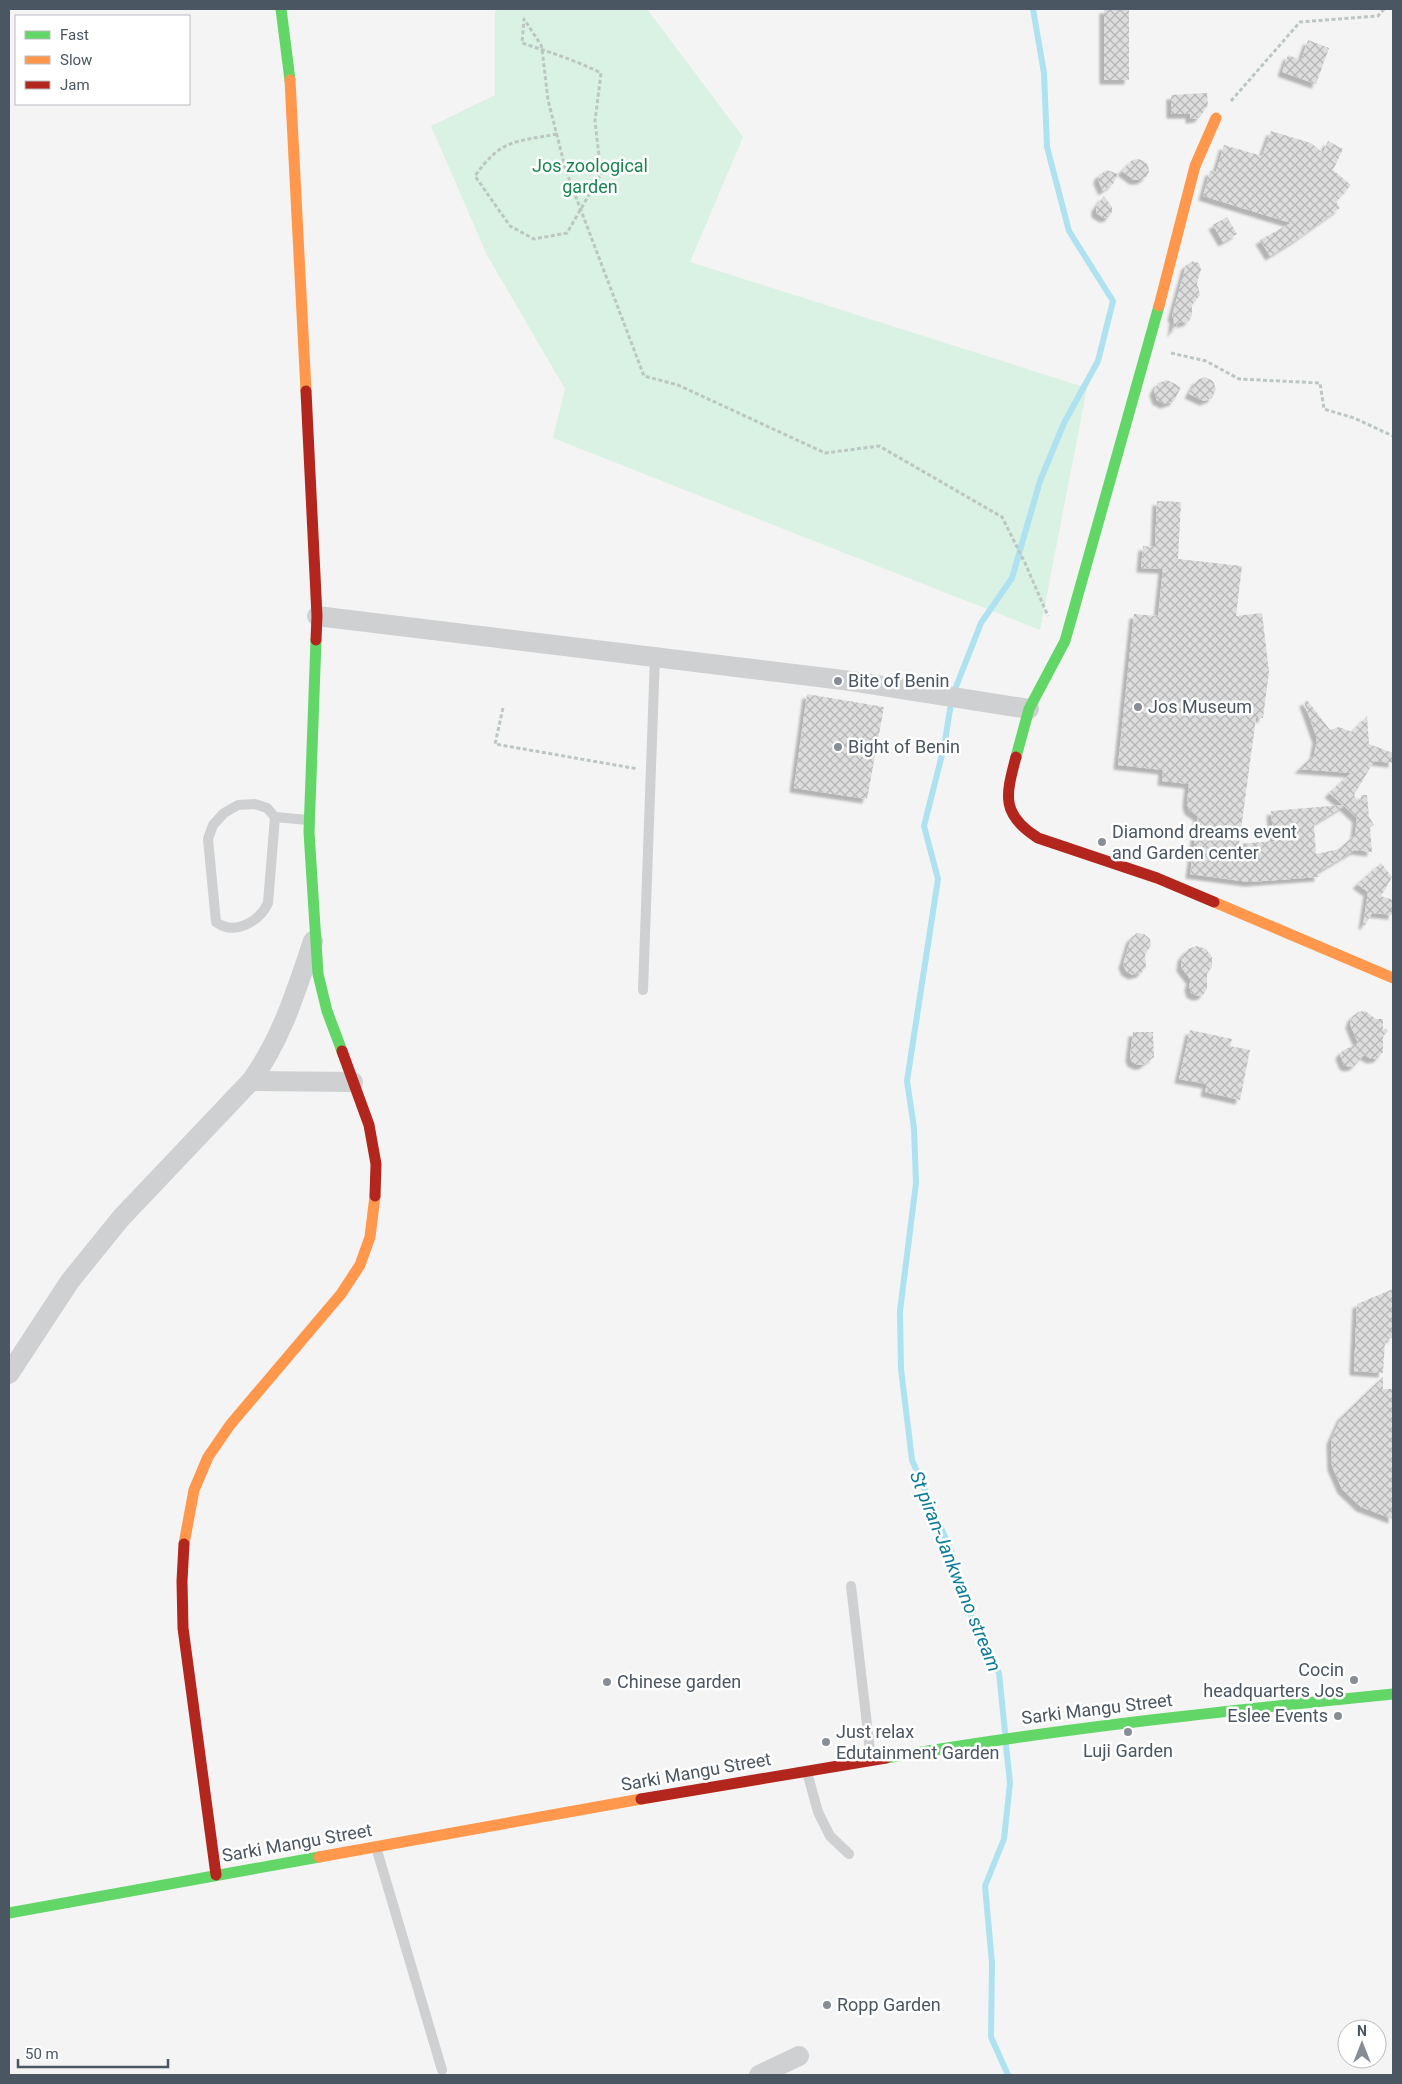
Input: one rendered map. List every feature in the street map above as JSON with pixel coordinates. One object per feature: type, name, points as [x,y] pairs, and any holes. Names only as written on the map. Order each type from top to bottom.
[{"type":"street","points":[[216,1875],[183,1628],[182,1581],[185,1535],[194,1490],[208,1457],[230,1425],[341,1294],[360,1265],[370,1237],[375,1201],[376,1164],[369,1125],[327,1011],[318,974],[309,820],[316,616],[292,120],[287,51],[281,9]]},
{"type":"street","points":[[1216,118],[1195,166],[1148,348],[1065,641],[1029,709],[1010,781],[1008,799],[1012,815],[1022,828],[1038,838],[1157,878],[1393,978]]},
{"type":"street","points":[[316,616],[851,681],[1029,709]]},
{"type":"street","points":[[12,1365],[70,1281],[121,1218],[251,1081],[264,1064],[282,1031],[316,932]]},
{"type":"street","points":[[251,1081],[353,1082]]},
{"type":"street","name":"Sarki Mangu Street","points":[[9,1913],[134,1892],[376,1846],[978,1742],[1393,1694]]},
{"type":"street","points":[[759,2075],[799,2056]]},
{"type":"lane","points":[[643,990],[655,656]]},
{"type":"lane","points":[[275,817],[268,903],[263,913],[254,921],[237,928],[223,927],[216,922],[208,839],[213,825],[224,813],[238,806],[255,804],[267,808],[275,817],[309,820]]},
{"type":"lane","points":[[851,1586],[871,1760]]},
{"type":"lane","points":[[806,1771],[818,1812],[830,1836],[849,1854]]},
{"type":"lane","points":[[376,1846],[442,2070]]},
{"type":"path","points":[[1216,118],[1300,22],[1378,16],[1384,9]]},
{"type":"path","points":[[556,134],[509,143],[488,158],[475,176],[510,226],[534,238],[567,233],[580,210],[601,174],[595,121],[601,73],[576,60],[542,49],[522,43],[524,19],[541,45],[542,49],[548,100],[566,171],[580,210],[644,376],[678,385],[825,453],[879,446],[1002,517],[1025,564],[1044,611],[1065,641]]},
{"type":"path","points":[[1148,348],[1206,361],[1239,379],[1306,384],[1320,383],[1324,409],[1354,418],[1393,436]]},
{"type":"path","points":[[503,708],[495,744],[650,771]]},
{"type":"green space","name":"Jos zoological garden","points":[[502,9],[647,9],[743,137],[690,262],[1087,388],[1040,630],[553,438],[565,389],[487,255],[431,126],[495,95],[495,11]]},
{"type":"building","points":[[1104,9],[1129,9],[1129,80],[1104,80]]},
{"type":"building","points":[[1308,40],[1329,48],[1316,84],[1282,72],[1288,55],[1301,60]]},
{"type":"building","points":[[1207,93],[1208,105],[1199,118],[1190,119],[1190,114],[1171,114],[1171,95]]},
{"type":"building","points":[[1271,131],[1311,143],[1323,153],[1328,141],[1343,149],[1333,170],[1351,185],[1336,202],[1340,208],[1270,256],[1260,240],[1291,223],[1203,196],[1210,171],[1216,172],[1224,145],[1262,156]]},
{"type":"building","points":[[1138,159],[1148,165],[1149,172],[1141,180],[1134,180],[1122,171],[1132,160]]},
{"type":"building","points":[[1107,170],[1118,174],[1113,184],[1103,191],[1098,180],[1099,175]]},
{"type":"building","points":[[1104,196],[1112,207],[1112,212],[1109,217],[1104,218],[1096,213],[1096,207]]},
{"type":"building","points":[[1227,217],[1237,234],[1223,242],[1213,225]]},
{"type":"building","points":[[1193,261],[1199,263],[1201,269],[1197,283],[1200,295],[1192,305],[1192,315],[1189,321],[1179,322],[1172,333],[1174,319],[1172,316],[1186,265]]},
{"type":"building","points":[[1205,377],[1213,381],[1216,389],[1212,398],[1204,401],[1189,394],[1197,380]]},
{"type":"building","points":[[1167,380],[1181,387],[1174,401],[1165,404],[1157,400],[1154,391],[1158,383]]},
{"type":"building","points":[[1157,501],[1181,502],[1178,559],[1242,566],[1236,616],[1262,613],[1269,672],[1263,718],[1256,718],[1239,844],[1274,841],[1271,811],[1343,805],[1329,793],[1351,773],[1299,769],[1314,755],[1317,739],[1304,702],[1307,700],[1330,730],[1339,727],[1352,732],[1367,716],[1369,744],[1393,753],[1393,763],[1374,761],[1354,795],[1360,804],[1361,795],[1367,795],[1369,817],[1374,825],[1370,828],[1372,852],[1355,850],[1318,872],[1319,877],[1249,882],[1190,874],[1198,816],[1189,810],[1187,803],[1189,784],[1162,781],[1163,770],[1118,765],[1134,614],[1158,616],[1163,569],[1141,568],[1143,546],[1155,547]],"holes":[[[1344,806],[1357,818],[1355,835],[1339,849],[1316,854],[1314,824]]]},
{"type":"building","name":"Bight of Benin","points":[[807,694],[884,707],[867,799],[794,788]]},
{"type":"building","points":[[1381,863],[1392,877],[1381,896],[1393,900],[1393,915],[1372,913],[1365,925],[1363,925],[1368,892],[1357,884]]},
{"type":"building","points":[[1137,933],[1144,934],[1150,939],[1151,946],[1145,954],[1146,967],[1141,973],[1133,975],[1126,971],[1123,964],[1131,938]]},
{"type":"building","points":[[1197,946],[1206,949],[1212,957],[1212,967],[1207,973],[1207,989],[1203,995],[1197,996],[1191,993],[1189,986],[1191,980],[1181,967],[1182,957],[1188,949]]},
{"type":"building","points":[[1365,1011],[1376,1019],[1383,1019],[1383,1030],[1386,1028],[1388,1031],[1383,1036],[1383,1052],[1378,1058],[1371,1059],[1364,1055],[1354,1066],[1348,1067],[1344,1065],[1340,1055],[1342,1051],[1358,1043],[1350,1024],[1352,1017],[1358,1012]]},
{"type":"building","points":[[1190,1030],[1232,1039],[1230,1046],[1250,1050],[1240,1100],[1205,1092],[1207,1084],[1179,1079]]},
{"type":"building","points":[[1133,1032],[1153,1032],[1154,1057],[1143,1065],[1132,1062],[1130,1057]]},
{"type":"building","points":[[1393,1289],[1393,1337],[1385,1341],[1383,1373],[1354,1371],[1357,1304]]},
{"type":"building","points":[[1383,1377],[1383,1389],[1393,1389],[1393,1519],[1361,1507],[1342,1489],[1332,1466],[1331,1440],[1342,1416]]},
{"type":"waterway","name":"St piran-Jankwano stream","points":[[1005,1732],[999,1673],[976,1631],[951,1551],[912,1460],[901,1369],[900,1311],[916,1183],[914,1128],[907,1081],[938,879],[924,826],[944,747],[952,697],[981,623],[1012,578],[1040,481],[1064,423],[1098,361],[1113,301],[1069,231],[1047,147],[1044,73],[1033,9]]},
{"type":"waterway","name":"St piran-Jankwano stream","points":[[1006,1745],[1010,1783],[1004,1839],[985,1886],[992,1963],[991,2037],[1008,2075]]},
{"type":"traffic: fast","points":[[281,9],[290,80]]},
{"type":"traffic: fast","points":[[1016,757],[1029,709],[1065,641],[1159,306]]},
{"type":"traffic: fast","points":[[316,640],[309,832],[318,974],[327,1011],[342,1051]]},
{"type":"traffic: fast","points":[[886,1758],[1075,1729],[1393,1694]]},
{"type":"traffic: fast","points":[[9,1913],[319,1857]]},
{"type":"traffic: slow","points":[[290,80],[306,391]]},
{"type":"traffic: slow","points":[[1159,306],[1195,166],[1216,118]]},
{"type":"traffic: slow","points":[[1214,902],[1393,978]]},
{"type":"traffic: slow","points":[[184,1544],[194,1490],[208,1457],[230,1425],[341,1294],[360,1265],[370,1237],[375,1196]]},
{"type":"traffic: slow","points":[[319,1857],[641,1799]]},
{"type":"traffic: jam","points":[[306,391],[317,616],[316,640]]},
{"type":"traffic: jam","points":[[1016,757],[1010,782],[1009,803],[1017,821],[1038,838],[1157,878],[1214,902]]},
{"type":"traffic: jam","points":[[342,1051],[369,1125],[376,1164],[375,1196]]},
{"type":"traffic: jam","points":[[184,1544],[182,1581],[183,1628],[216,1875]]},
{"type":"traffic: jam","points":[[641,1799],[886,1758]]},
{"type":"place","name":"Bite of Benin","points":[[838,681]]},
{"type":"place","name":"Jos Museum","points":[[1138,707]]},
{"type":"place","name":"Bight of Benin","points":[[838,747]]},
{"type":"place","name":"Diamond dreams event and Garden center","points":[[1102,842]]},
{"type":"place","name":"Cocin headquarters Jos","points":[[1354,1680]]},
{"type":"place","name":"Chinese garden","points":[[607,1682]]},
{"type":"place","name":"Eslee Events","points":[[1338,1716]]},
{"type":"place","name":"Luji Garden","points":[[1128,1732]]},
{"type":"place","name":"Just relax Edutainment Garden","points":[[826,1742]]},
{"type":"place","name":"Ropp Garden","points":[[827,2005]]}]
